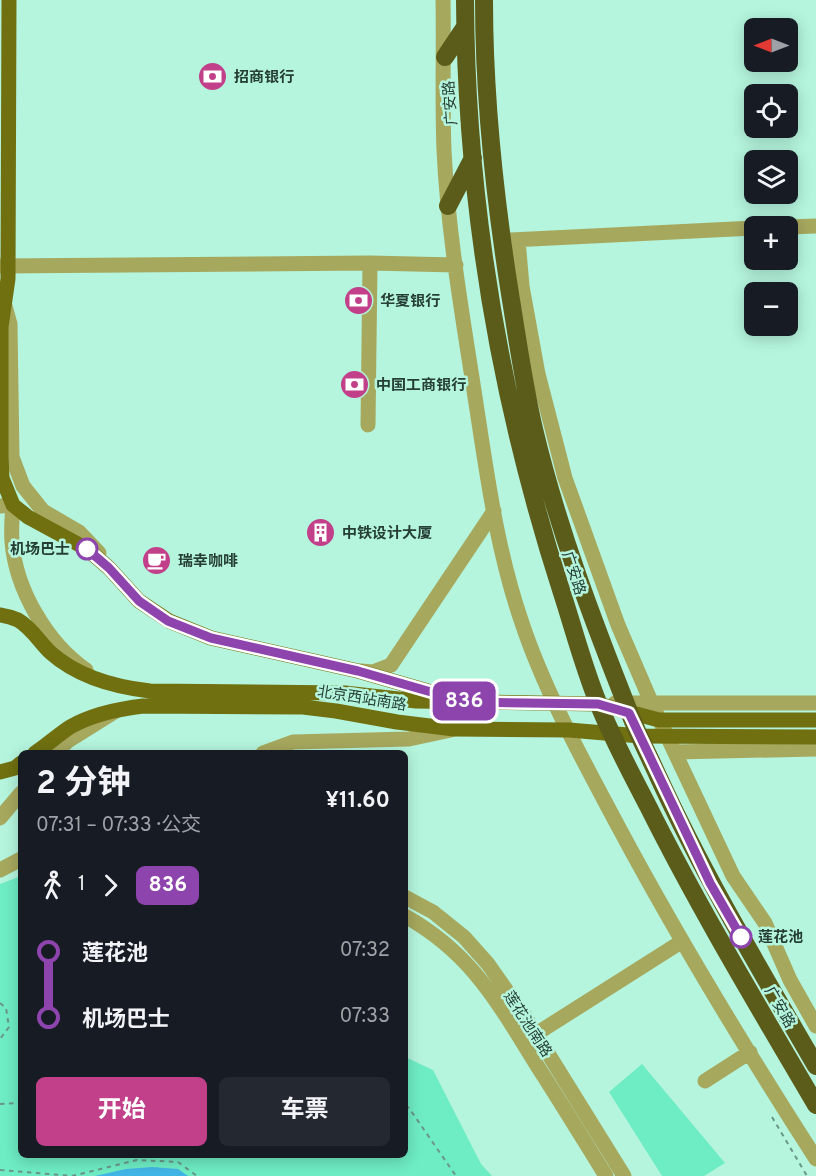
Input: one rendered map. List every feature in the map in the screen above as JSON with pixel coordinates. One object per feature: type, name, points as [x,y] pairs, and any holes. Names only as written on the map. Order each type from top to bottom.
[{"type":"highway","name":"广安路","points":[[465,0],[467,98],[483,252],[516,431],[545,542],[598,704],[612,734],[692,893],[816,1105]]},
{"type":"highway","name":"广安路","points":[[484,0],[486,74],[510,240],[521,366],[534,429],[568,545],[590,611],[640,736],[710,883],[816,1066]]},
{"type":"highway","points":[[445,57],[465,27]]},
{"type":"highway","points":[[448,206],[473,158]]},
{"type":"main road","points":[[9,0],[5,306],[1,327],[2,478],[7,506],[87,549],[109,568],[139,601],[168,621],[211,638],[358,671],[466,702]]},
{"type":"main road","name":"北京西站南路","points":[[0,615],[18,621],[31,631],[51,653],[72,669],[123,688],[150,691],[345,693],[416,701],[598,704],[627,707],[660,720],[816,720]]},
{"type":"main road","name":"北京西站南路","points":[[39,750],[69,728],[92,716],[143,706],[303,707],[454,729],[569,730],[640,736],[816,737]]},
{"type":"main road","points":[[0,772],[18,766]]},
{"type":"street","name":"广安路","points":[[443,0],[444,148],[448,206],[483,456],[506,571],[519,615],[555,703],[569,730]]},
{"type":"street","points":[[798,226],[816,226]]},
{"type":"street","points":[[510,240],[744,228]]},
{"type":"street","name":"广安路","points":[[510,240],[522,285],[538,374],[565,478],[618,625],[652,704],[733,876],[765,923],[790,980],[816,1026]]},
{"type":"street","points":[[4,262],[456,265]]},
{"type":"street","points":[[368,425],[370,263]]},
{"type":"street","points":[[5,306],[10,324],[12,457],[23,486],[43,512],[78,532],[103,556],[109,568]]},
{"type":"street","points":[[7,506],[20,579],[42,626],[75,662],[101,681]]},
{"type":"street","points":[[358,671],[374,672],[391,665],[494,511]]},
{"type":"street","name":"北京西站南路","points":[[627,707],[652,704],[816,703]]},
{"type":"street","points":[[58,750],[68,741],[119,709]]},
{"type":"street","points":[[272,750],[293,742],[409,739],[454,729]]},
{"type":"street","points":[[569,730],[587,768],[681,942],[816,1159]]},
{"type":"street","points":[[675,752],[816,749]]},
{"type":"street","points":[[0,818],[18,797]]},
{"type":"street","points":[[0,870],[18,861]]},
{"type":"street","name":"莲花池南路","points":[[408,899],[433,912],[464,937],[488,964],[536,1034],[624,1176]]},
{"type":"street","name":"莲花池南路","points":[[408,918],[424,926],[452,947],[486,985],[606,1176]]},
{"type":"street","points":[[536,1034],[681,942]]},
{"type":"street","points":[[790,980],[802,1042]]},
{"type":"street","points":[[705,1081],[750,1052]]},
{"type":"path","points":[[0,1003],[6,1008],[9,1027],[0,1039]]},
{"type":"path","points":[[0,1104],[18,1103]]},
{"type":"path","points":[[408,1108],[456,1176]]},
{"type":"path","points":[[792,1153],[807,1176]]},
{"type":"path","points":[[0,1170],[72,1176],[137,1160],[178,1162],[197,1176]]},
{"type":"green space","points":[[18,877],[18,1158],[408,1158],[408,1058],[433,1070],[481,1164],[492,1176],[0,1176],[0,884]]},
{"type":"green space","points":[[642,1064],[725,1163],[704,1176],[662,1176],[609,1092]]},
{"type":"water","points":[[152,1167],[178,1169],[188,1176],[95,1176],[126,1169]]},
{"type":"bus line","name":"836","points":[[87,549],[109,568],[139,601],[168,621],[211,638],[358,671],[466,702],[598,704],[629,713],[710,883],[741,937]]},
{"type":"place","name":"招商银行","points":[[213,77]]},
{"type":"place","name":"华夏银行","points":[[359,301]]},
{"type":"place","name":"中国工商银行","points":[[355,385]]},
{"type":"place","name":"中铁设计大厦","points":[[321,533]]},
{"type":"place","name":"机场巴士","points":[[87,549]]},
{"type":"place","name":"瑞幸咖啡","points":[[157,561]]},
{"type":"place","name":"莲花池","points":[[741,937]]}]
